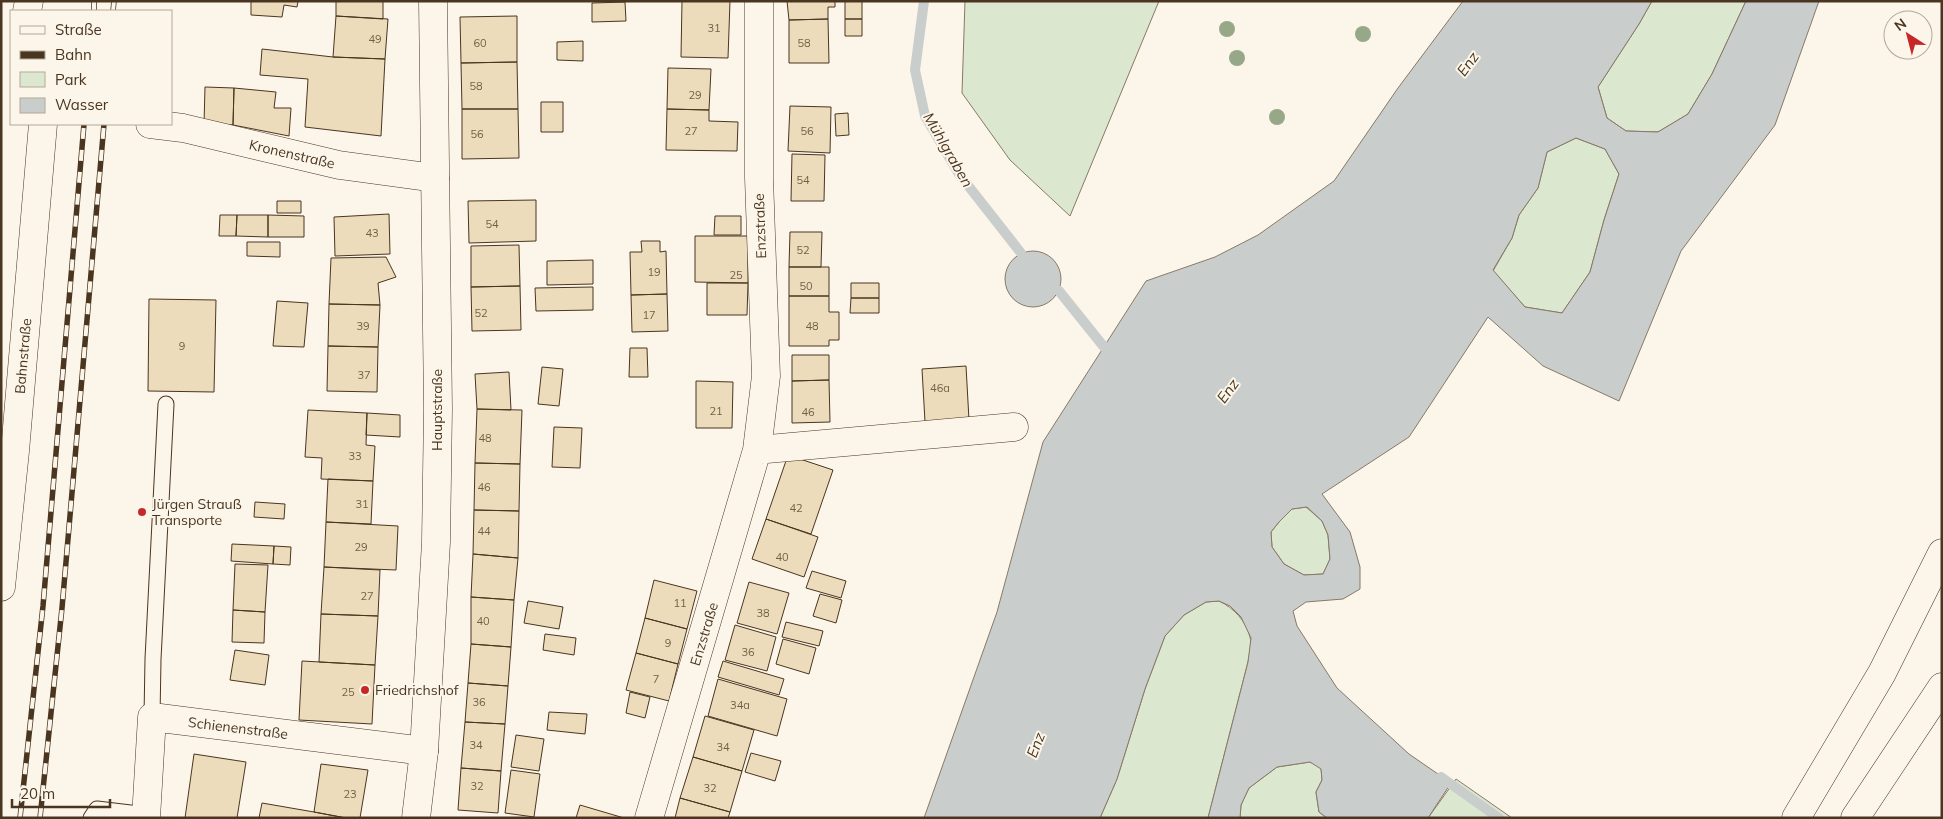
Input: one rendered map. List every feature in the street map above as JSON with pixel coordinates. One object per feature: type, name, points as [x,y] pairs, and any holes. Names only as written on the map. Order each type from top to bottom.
[{"type":"street","name":"Hauptstraße","points":[[416,818],[424,751],[436,542],[438,409],[433,1]]},
{"type":"street","name":"Enzstraße","points":[[649,818],[758,450],[766,376],[759,178],[759,1]]},
{"type":"street","name":"Bahnstraße","points":[[1,587],[16,451],[43,125]]},
{"type":"street","name":"Kronenstraße","points":[[158,125],[183,128],[339,165],[435,178]]},
{"type":"street","points":[[758,450],[1014,427]]},
{"type":"street","points":[[1796,818],[1882,673],[1942,553]]},
{"type":"street","points":[[1855,818],[1942,687]]},
{"type":"street","points":[[146,816],[152,717]]},
{"type":"street","name":"Schienenstraße","points":[[152,717],[424,751]]},
{"type":"lane","points":[[152,717],[153,660],[166,404]]},
{"type":"lane","points":[[91,818],[97,809],[146,816]]},
{"type":"green space","points":[[965,1],[1159,1],[1070,216],[1010,160],[962,93]]},
{"type":"green space","points":[[1652,1],[1746,1],[1712,74],[1688,114],[1658,132],[1626,131],[1607,118],[1598,87]]},
{"type":"green space","points":[[1576,138],[1605,149],[1619,174],[1590,272],[1562,313],[1525,307],[1493,271],[1512,238],[1519,215],[1538,188],[1547,152]]},
{"type":"green space","points":[[1306,507],[1322,521],[1328,535],[1330,559],[1323,574],[1304,575],[1284,564],[1272,547],[1271,532],[1279,522],[1292,509]]},
{"type":"green space","points":[[1219,601],[1230,607],[1242,620],[1248,631],[1251,646],[1208,818],[1100,818],[1117,779],[1145,689],[1165,636],[1184,615],[1206,602]]},
{"type":"green space","points":[[1310,762],[1321,768],[1322,780],[1316,792],[1319,812],[1327,818],[1240,818],[1241,805],[1249,788],[1277,767]]},
{"type":"green space","points":[[1456,779],[1512,818],[1428,818]]},
{"type":"water","name":"Enz","points":[[1463,1],[1652,1],[1598,87],[1607,118],[1626,131],[1658,132],[1688,114],[1712,74],[1746,1],[1819,1],[1775,125],[1681,251],[1619,401],[1543,366],[1488,317],[1409,437],[1322,494],[1350,532],[1360,567],[1360,589],[1343,599],[1306,602],[1293,611],[1297,626],[1337,688],[1409,754],[1451,783],[1428,818],[1327,818],[1319,812],[1316,792],[1322,780],[1321,769],[1310,762],[1277,767],[1249,788],[1241,805],[1240,818],[1208,818],[1248,662],[1251,638],[1241,617],[1230,606],[1219,601],[1206,602],[1184,615],[1165,636],[1145,689],[1117,779],[1100,818],[924,818],[997,612],[1043,442],[1146,281],[1215,257],[1258,235],[1334,181],[1398,88]],"holes":[[[1576,138],[1605,149],[1619,174],[1590,272],[1562,313],[1525,307],[1493,270],[1512,238],[1519,215],[1538,188],[1547,152]],[[1307,507],[1322,521],[1328,535],[1330,559],[1323,574],[1304,575],[1284,564],[1272,547],[1271,532],[1279,522],[1292,509]]]},
{"type":"water","points":[[1033,251],[1048,256],[1056,264],[1061,279],[1056,294],[1048,302],[1033,307],[1018,302],[1010,294],[1005,279],[1010,264],[1018,256]]},
{"type":"building","points":[[251,1],[298,1],[297,7],[284,5],[282,17],[251,15]]},
{"type":"building","points":[[336,1],[383,1],[383,19],[336,16]]},
{"type":"building","points":[[682,1],[730,1],[728,58],[681,57]]},
{"type":"building","points":[[787,1],[835,1],[835,7],[828,7],[828,19],[789,20]]},
{"type":"building","points":[[845,1],[862,1],[862,19],[845,19]]},
{"type":"building","points":[[625,2],[626,21],[592,22],[592,3]]},
{"type":"building","points":[[336,16],[388,19],[385,59],[333,57]]},
{"type":"building","points":[[517,16],[517,62],[461,63],[460,17]]},
{"type":"building","points":[[828,19],[829,63],[789,63],[789,20]]},
{"type":"building","points":[[845,19],[862,19],[862,36],[845,36]]},
{"type":"building","points":[[583,41],[583,61],[557,60],[557,42]]},
{"type":"building","points":[[262,49],[333,57],[385,59],[381,136],[305,127],[308,79],[260,75]]},
{"type":"building","points":[[517,62],[518,109],[462,109],[461,63]]},
{"type":"building","points":[[668,68],[711,69],[709,110],[667,109]]},
{"type":"building","points":[[205,87],[234,88],[233,125],[204,124]]},
{"type":"building","points":[[234,88],[276,92],[274,108],[291,108],[289,136],[233,125]]},
{"type":"building","points":[[541,102],[563,102],[563,132],[541,132]]},
{"type":"building","points":[[790,106],[831,107],[830,153],[788,151]]},
{"type":"building","points":[[462,109],[518,109],[519,158],[462,159]]},
{"type":"building","points":[[667,109],[709,110],[709,121],[738,122],[737,151],[666,150]]},
{"type":"building","points":[[848,113],[849,135],[836,136],[835,114]]},
{"type":"building","points":[[792,154],[825,155],[824,201],[791,201]]},
{"type":"building","points":[[536,200],[536,241],[469,243],[468,201]]},
{"type":"building","points":[[277,201],[301,201],[301,213],[277,213]]},
{"type":"building","points":[[389,214],[390,254],[335,256],[334,217]]},
{"type":"building","points":[[220,215],[237,215],[236,236],[219,236]]},
{"type":"building","points":[[237,215],[268,215],[268,237],[236,236]]},
{"type":"building","points":[[268,215],[304,216],[304,237],[268,237]]},
{"type":"building","points":[[715,216],[741,216],[741,235],[714,235]]},
{"type":"building","points":[[790,232],[822,232],[821,267],[789,267]]},
{"type":"building","points":[[695,236],[748,236],[748,283],[695,282]]},
{"type":"building","points":[[641,241],[660,241],[660,252],[666,251],[667,294],[631,295],[630,252],[642,252]]},
{"type":"building","points":[[247,242],[280,242],[280,257],[247,256]]},
{"type":"building","points":[[519,245],[520,286],[471,287],[471,246]]},
{"type":"building","points":[[386,257],[396,277],[378,283],[380,305],[329,304],[331,258]]},
{"type":"building","points":[[593,260],[593,284],[547,285],[547,261]]},
{"type":"building","points":[[789,267],[829,267],[829,296],[789,296]]},
{"type":"building","points":[[707,283],[748,283],[747,315],[707,315]]},
{"type":"building","points":[[851,283],[879,283],[879,298],[851,298]]},
{"type":"building","points":[[520,286],[521,330],[472,331],[471,287]]},
{"type":"building","points":[[593,287],[593,310],[536,311],[535,288]]},
{"type":"building","points":[[667,294],[668,331],[632,332],[631,295]]},
{"type":"building","points":[[789,296],[829,296],[829,312],[839,312],[839,340],[829,340],[829,346],[789,346]]},
{"type":"building","points":[[851,298],[879,298],[879,313],[850,313]]},
{"type":"building","points":[[149,299],[216,300],[214,392],[148,391]]},
{"type":"building","points":[[277,301],[308,303],[304,347],[273,346]]},
{"type":"building","points":[[329,304],[380,305],[378,347],[328,346]]},
{"type":"building","points":[[328,346],[378,347],[377,392],[327,391]]},
{"type":"building","points":[[630,348],[647,348],[648,377],[629,377]]},
{"type":"building","points":[[792,355],[829,355],[829,380],[792,381]]},
{"type":"building","points":[[966,366],[969,420],[925,422],[922,369]]},
{"type":"building","points":[[542,367],[563,369],[559,406],[538,404]]},
{"type":"building","points":[[509,372],[511,410],[477,409],[475,374]]},
{"type":"building","points":[[829,380],[830,422],[792,423],[792,381]]},
{"type":"building","points":[[696,381],[733,382],[732,428],[696,428]]},
{"type":"building","points":[[477,409],[522,410],[520,464],[475,463]]},
{"type":"building","points":[[308,410],[367,413],[366,445],[375,446],[373,481],[321,479],[322,458],[305,457]]},
{"type":"building","points":[[367,413],[400,415],[400,437],[366,435]]},
{"type":"building","points":[[554,427],[582,428],[580,468],[552,467]]},
{"type":"building","points":[[788,455],[833,470],[811,534],[766,519]]},
{"type":"building","points":[[475,463],[520,464],[519,511],[474,510]]},
{"type":"building","points":[[328,479],[373,481],[371,524],[326,522]]},
{"type":"building","points":[[255,502],[285,504],[284,519],[254,517]]},
{"type":"building","points":[[474,510],[519,511],[518,558],[473,554]]},
{"type":"building","points":[[766,519],[818,537],[804,577],[752,559]]},
{"type":"building","points":[[326,522],[398,526],[396,570],[324,567]]},
{"type":"building","points":[[232,544],[274,546],[273,564],[231,561]]},
{"type":"building","points":[[274,546],[291,547],[290,565],[273,564]]},
{"type":"building","points":[[473,554],[518,558],[514,600],[471,597]]},
{"type":"building","points":[[235,564],[268,565],[265,612],[233,610]]},
{"type":"building","points":[[324,567],[380,570],[378,616],[321,614]]},
{"type":"building","points":[[812,571],[846,581],[841,598],[806,588]]},
{"type":"building","points":[[654,580],[697,591],[687,629],[645,618]]},
{"type":"building","points":[[749,582],[789,593],[777,634],[737,623]]},
{"type":"building","points":[[820,594],[842,600],[836,623],[813,616]]},
{"type":"building","points":[[471,597],[514,600],[511,647],[471,644]]},
{"type":"building","points":[[528,601],[563,607],[559,629],[524,623]]},
{"type":"building","points":[[233,610],[265,612],[264,643],[232,642]]},
{"type":"building","points":[[321,614],[378,616],[375,665],[319,662]]},
{"type":"building","points":[[645,618],[687,629],[678,664],[636,653]]},
{"type":"building","points":[[786,622],[823,631],[819,646],[782,637]]},
{"type":"building","points":[[735,625],[776,637],[767,671],[725,660]]},
{"type":"building","points":[[545,634],[576,638],[574,655],[543,650]]},
{"type":"building","points":[[783,639],[816,648],[809,674],[776,664]]},
{"type":"building","points":[[471,644],[511,647],[508,686],[468,683]]},
{"type":"building","points":[[235,650],[269,655],[265,685],[230,680]]},
{"type":"building","points":[[636,653],[678,664],[669,701],[626,690]]},
{"type":"building","points":[[302,661],[375,665],[372,724],[299,720]]},
{"type":"building","points":[[723,661],[784,679],[779,695],[718,677]]},
{"type":"building","points":[[718,679],[787,699],[777,736],[708,716]]},
{"type":"building","points":[[468,683],[508,686],[505,724],[465,722]]},
{"type":"building","points":[[630,692],[650,697],[645,718],[626,713]]},
{"type":"building","points":[[549,712],[587,714],[585,734],[547,730]]},
{"type":"building","points":[[705,716],[754,730],[742,771],[693,757]]},
{"type":"building","points":[[465,722],[505,724],[501,771],[461,768]]},
{"type":"building","points":[[516,735],[544,739],[539,771],[511,767]]},
{"type":"building","points":[[751,753],[781,761],[775,781],[745,772]]},
{"type":"building","points":[[194,754],[246,762],[237,818],[185,818]]},
{"type":"building","points":[[693,757],[742,771],[730,812],[680,798]]},
{"type":"building","points":[[321,764],[368,770],[360,818],[346,818],[314,812]]},
{"type":"building","points":[[461,768],[501,771],[498,813],[458,810]]},
{"type":"building","points":[[511,770],[540,774],[534,817],[505,813]]},
{"type":"building","points":[[680,798],[730,812],[728,818],[675,818]]},
{"type":"building","points":[[262,803],[314,812],[346,818],[259,818]]},
{"type":"building","points":[[580,805],[624,818],[576,818]]},
{"type":"waterway","name":"Mühlgraben","points":[[924,1],[915,70],[925,116],[959,174],[1021,253]]},
{"type":"waterway","name":"Mühlgraben","points":[[1059,291],[1104,347]]},
{"type":"waterway","points":[[1441,777],[1499,818]]},
{"type":"railway","points":[[94,1],[94,10]]},
{"type":"railway","points":[[113,10],[114,1]]},
{"type":"railway","points":[[20,818],[43,606],[84,125]]},
{"type":"railway","points":[[40,818],[62,608],[104,125]]},
{"type":"place","name":"Jürgen Strauß Transporte","points":[[142,512]]},
{"type":"place","name":"Friedrichshof","points":[[365,690]]}]
